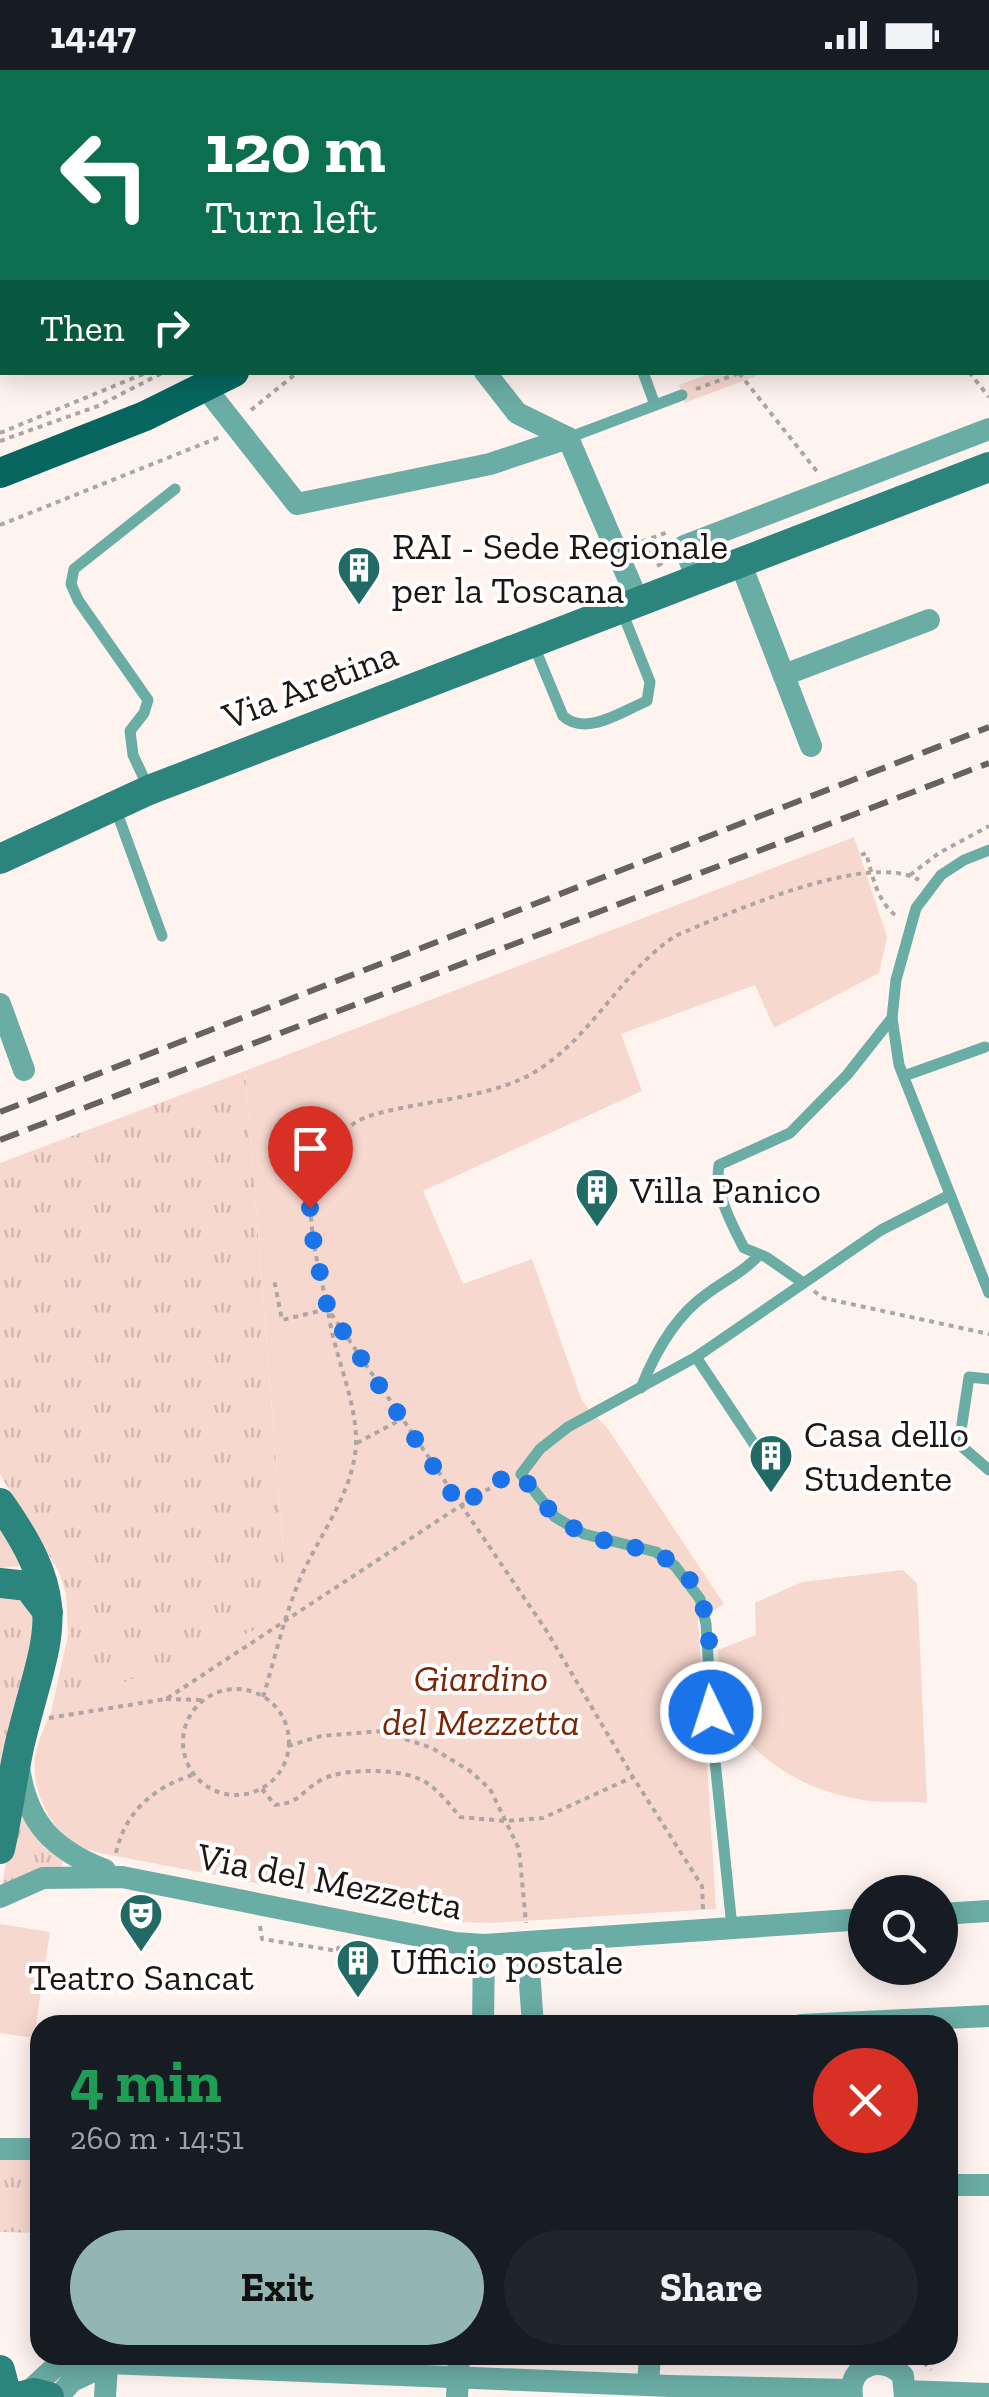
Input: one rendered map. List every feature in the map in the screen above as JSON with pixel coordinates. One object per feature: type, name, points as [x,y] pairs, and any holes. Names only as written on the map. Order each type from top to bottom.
[{"type":"main road","points":[[0,474],[145,416],[212,379]]},
{"type":"street","points":[[487,375],[517,413],[568,438],[629,604]]},
{"type":"street","points":[[212,379],[297,504],[490,464],[568,438]]},
{"type":"street","points":[[697,578],[684,546],[989,428]]},
{"type":"street","name":"Via Aretina","points":[[0,859],[149,790],[989,468]]},
{"type":"street","points":[[740,562],[812,746]]},
{"type":"street","points":[[784,675],[928,620]]},
{"type":"street","points":[[0,1004],[24,1070]]},
{"type":"street","points":[[0,1503],[40,1573],[50,1614],[47,1645],[18,1756],[0,1849]]},
{"type":"street","points":[[0,1583],[28,1586],[50,1614]]},
{"type":"street","name":"Via del Mezzetta","points":[[18,1756],[26,1799],[50,1838],[69,1854],[454,1943],[484,1945],[526,1934],[848,1920]]},
{"type":"street","name":"Via del Mezzetta","points":[[0,1897],[43,1878],[118,1868]]},
{"type":"street","points":[[958,1913],[989,1911]]},
{"type":"street","points":[[526,1934],[531,2015]]},
{"type":"street","points":[[484,1945],[484,2015]]},
{"type":"street","points":[[958,2017],[989,2016]]},
{"type":"street","points":[[0,2149],[30,2149]]},
{"type":"street","points":[[958,2186],[989,2185]]},
{"type":"street","points":[[0,2370],[32,2396],[39,2380],[61,2365]]},
{"type":"street","points":[[105,2397],[107,2365],[851,2394],[860,2371],[870,2365]]},
{"type":"street","points":[[654,2365],[663,2389]]},
{"type":"street","points":[[890,2365],[899,2370],[905,2394],[989,2394]]},
{"type":"lane","points":[[644,375],[655,405]]},
{"type":"lane","points":[[568,438],[682,394]]},
{"type":"lane","points":[[149,790],[133,755],[130,732],[148,700],[78,600],[71,584],[74,569],[175,489]]},
{"type":"lane","points":[[532,642],[563,716],[578,726],[587,725],[647,701],[650,682],[629,604]]},
{"type":"lane","points":[[114,806],[162,936]]},
{"type":"lane","points":[[988,853],[964,860],[941,875],[916,908],[896,980],[892,1018],[899,1065],[989,1294]]},
{"type":"lane","points":[[802,1282],[766,1257],[744,1248],[731,1222],[717,1174],[719,1165],[790,1133],[847,1075],[892,1018]]},
{"type":"lane","points":[[904,1076],[985,1046]]},
{"type":"lane","points":[[732,1927],[713,1742],[706,1624],[700,1599],[675,1566],[656,1552],[584,1534],[555,1517],[521,1474],[540,1449],[568,1427],[696,1357],[882,1230],[950,1195]]},
{"type":"lane","points":[[641,1388],[686,1311],[750,1266],[758,1256]]},
{"type":"lane","points":[[696,1357],[762,1456]]},
{"type":"lane","points":[[989,1378],[969,1376],[959,1444],[989,1470]]},
{"type":"path","points":[[0,433],[141,375]]},
{"type":"path","points":[[0,441],[98,406],[158,375]]},
{"type":"path","points":[[252,412],[250,409],[294,375]]},
{"type":"path","points":[[682,394],[734,375]]},
{"type":"path","points":[[741,375],[818,474]]},
{"type":"path","points":[[971,375],[989,397]]},
{"type":"path","points":[[0,525],[220,436]]},
{"type":"path","points":[[910,874],[989,826]]},
{"type":"path","points":[[861,855],[866,853],[888,910],[902,920]]},
{"type":"path","points":[[264,1697],[298,1585],[343,1490],[356,1444],[352,1411],[331,1336],[310,1208],[314,1175],[334,1134],[391,1109],[515,1082],[545,1066],[630,974],[676,936],[818,882],[872,873],[910,874],[922,882]]},
{"type":"path","points":[[274,1279],[282,1320],[328,1309]]},
{"type":"path","points":[[802,1282],[823,1298],[989,1334]]},
{"type":"path","points":[[328,1309],[546,1630],[632,1777],[702,1886],[704,1914]]},
{"type":"path","points":[[356,1444],[402,1419]]},
{"type":"path","points":[[166,1700],[499,1480],[521,1474]]},
{"type":"path","points":[[233,1688],[249,1690],[264,1697],[284,1718],[289,1731],[285,1764],[262,1789],[232,1796],[217,1792],[192,1775],[182,1744],[184,1727],[202,1700],[233,1688]]},
{"type":"path","points":[[44,1718],[166,1700],[202,1700]]},
{"type":"path","points":[[288,1746],[321,1736],[381,1731],[404,1736],[470,1770],[490,1789],[520,1849],[526,1934]]},
{"type":"path","points":[[262,1789],[275,1805],[295,1803],[321,1779],[343,1773],[401,1772],[425,1781],[460,1816],[505,1821],[542,1818],[632,1777]]},
{"type":"path","points":[[118,1868],[130,1818],[146,1799],[167,1784],[192,1775]]},
{"type":"green space","points":[[706,375],[759,375],[685,403],[679,385]]},
{"type":"green space","name":"Giardino del Mezzetta","points":[[854,837],[887,937],[879,973],[774,1028],[755,985],[621,1034],[642,1091],[423,1191],[463,1284],[532,1259],[582,1401],[608,1429],[724,1604],[698,1620],[716,1909],[458,1922],[100,1853],[71,1841],[48,1814],[38,1792],[34,1768],[36,1751],[51,1712],[271,1624],[284,1560],[245,1071]]},
{"type":"green space","points":[[245,1071],[284,1561],[271,1624],[51,1712],[68,1636],[66,1594],[59,1572],[0,1474],[0,1163]]},
{"type":"green space","points":[[0,1517],[29,1570],[17,1566],[0,1568]]},
{"type":"green space","points":[[903,1570],[917,1583],[927,1803],[858,1799],[792,1776],[772,1763],[740,1731],[728,1710],[719,1679],[718,1650],[756,1635],[755,1603],[802,1582]]},
{"type":"green space","points":[[17,1593],[38,1622],[0,1777],[0,1594]]},
{"type":"green space","points":[[17,1799],[45,1848],[63,1861],[61,1867],[1,1891]]},
{"type":"green space","points":[[0,1924],[50,1932],[37,2015],[30,2015],[30,2037],[0,2033]]},
{"type":"green space","points":[[0,2158],[30,2159],[30,2233],[0,2232]]},
{"type":"railway","points":[[0,1112],[989,727]]},
{"type":"railway","points":[[0,1140],[989,763]]},
{"type":"place","name":"RAI - Sede Regionale per la Toscana","points":[[359,606]]},
{"type":"place","name":"Villa Panico","points":[[597,1228]]},
{"type":"place","name":"Casa dello Studente","points":[[771,1494]]},
{"type":"place","name":"Teatro Sancat","points":[[141,1953]]},
{"type":"place","name":"Ufficio postale","points":[[358,1999]]},
{"type":"route","points":[[310,1208],[328,1309],[460,1506],[499,1480],[521,1474],[555,1517],[584,1534],[656,1552],[675,1566],[704,1610],[711,1712]]}]
